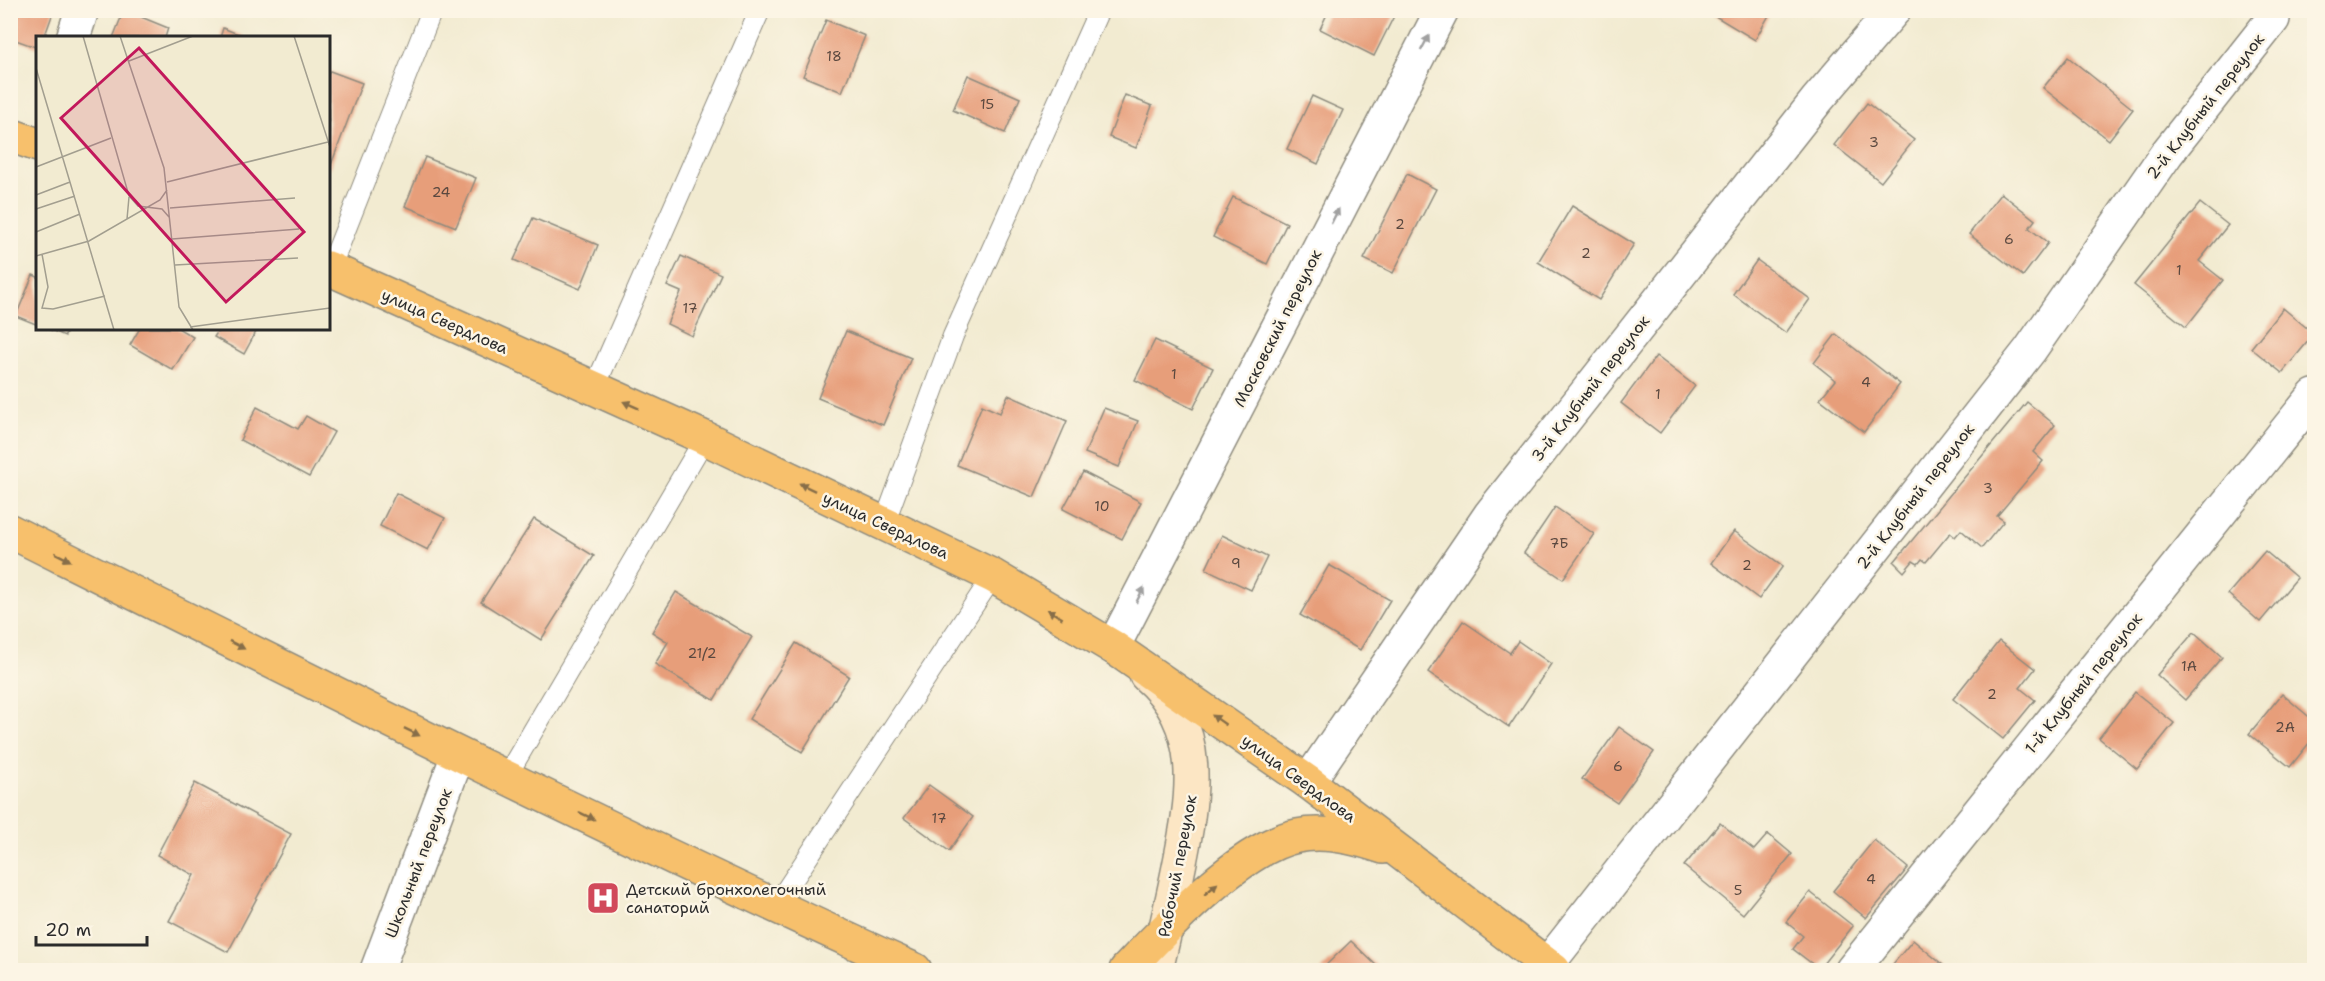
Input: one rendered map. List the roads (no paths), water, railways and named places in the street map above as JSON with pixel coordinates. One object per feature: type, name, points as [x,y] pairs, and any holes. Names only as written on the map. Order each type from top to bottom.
[{"type":"main road","name":"улица Свердлова","points":[[330,269],[705,438],[993,576],[1113,647],[1308,782],[1551,968]]},
{"type":"main road","points":[[10,531],[458,755],[775,907],[915,970]]},
{"type":"main road","name":"Рабочий переулок","points":[[1113,647],[1160,687],[1187,736],[1191,765],[1191,799],[1167,926],[1156,970]]},
{"type":"main road","name":"улица Свердлова","points":[[1126,970],[1167,926],[1239,864],[1269,845],[1298,835],[1330,835],[1360,839],[1402,854]]},
{"type":"street","points":[[74,36],[82,10]]},
{"type":"street","name":"Московский переулок","points":[[1113,647],[1443,10]]},
{"type":"street","name":"3-й Клубный переулок","points":[[1308,782],[1490,515],[1817,100],[1894,10]]},
{"type":"street","name":"2-й Клубный переулок","points":[[1551,968],[2030,350],[2167,153],[2273,19]]},
{"type":"street","name":"1-й Клубный переулок","points":[[1852,970],[2314,396]]},
{"type":"street","name":"Школьный переулок","points":[[377,970],[458,755]]},
{"type":"lane","points":[[330,266],[432,10]]},
{"type":"lane","points":[[594,389],[760,10]]},
{"type":"lane","points":[[884,524],[952,336],[1099,10]]},
{"type":"lane","points":[[506,777],[705,438]]},
{"type":"lane","points":[[775,907],[993,576]]},
{"type":"place","name":"Детский бронхолегочный санаторий","points":[[603,898]]}]
